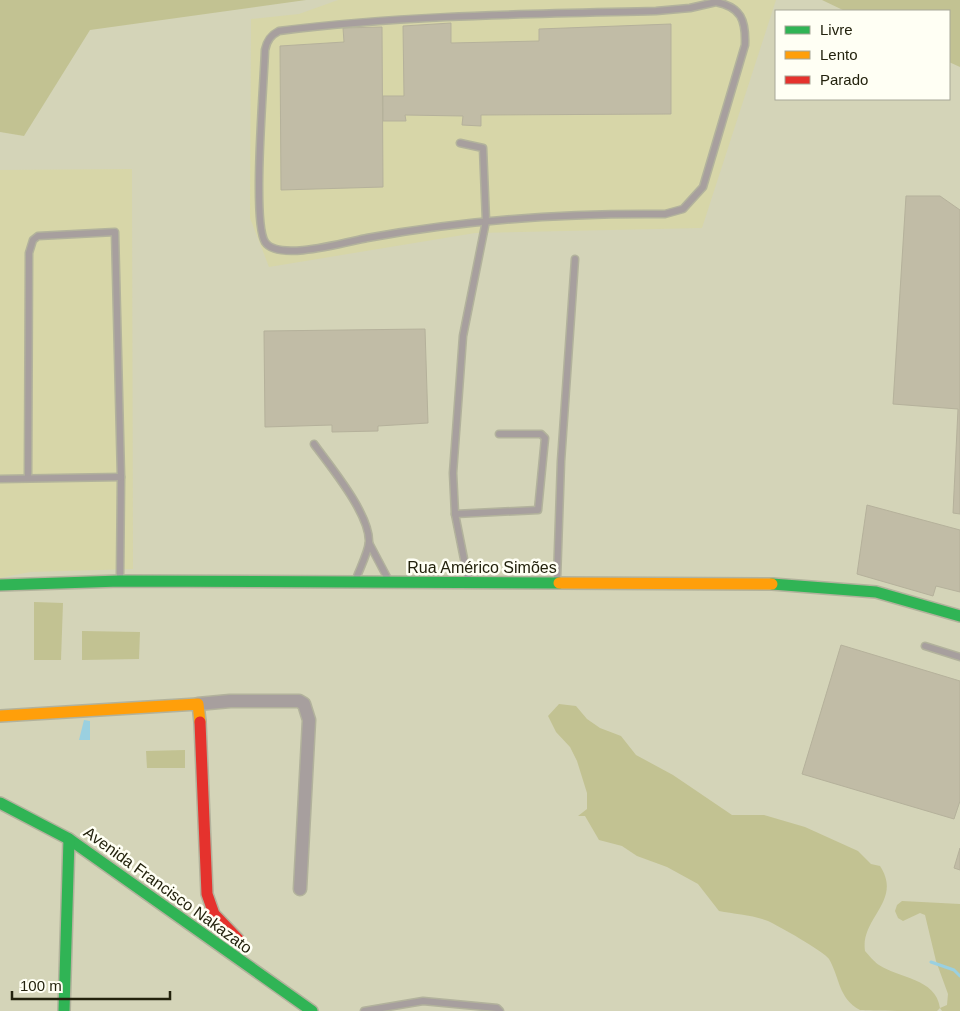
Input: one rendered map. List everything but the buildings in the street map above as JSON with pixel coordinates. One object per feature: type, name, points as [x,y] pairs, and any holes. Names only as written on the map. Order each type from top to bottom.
[{"type":"main road","name":"Rua Américo Simões","points":[[0,585],[120,581],[773,584],[876,592],[960,616]]},
{"type":"main road","points":[[0,716],[198,704],[201,732],[207,894],[214,914],[238,939]]},
{"type":"main road","name":"Avenida Francisco Nakazato","points":[[0,804],[30,817],[69,839],[312,1011]]},
{"type":"main road","points":[[64,1011],[69,839]]},
{"type":"street","points":[[198,704],[230,701],[299,701],[304,704],[309,720],[300,889]]},
{"type":"lane","points":[[716,2],[728,5],[738,12],[746,31],[745,45],[703,187],[683,209],[665,214],[486,221],[426,227],[307,250],[274,250],[266,243],[260,230],[259,179],[267,40],[280,31],[344,23],[430,18],[656,11],[690,8],[716,2]]},
{"type":"lane","points":[[460,143],[483,148],[486,221],[461,353],[453,473],[455,514],[468,582]]},
{"type":"lane","points":[[28,478],[29,253],[33,240],[38,236],[115,232],[121,477],[120,581]]},
{"type":"lane","points":[[557,583],[562,461],[575,259]]},
{"type":"lane","points":[[455,514],[538,510],[544,435],[499,434]]},
{"type":"lane","points":[[314,444],[351,494],[359,510],[369,543],[389,583]]},
{"type":"lane","points":[[0,479],[121,477]]},
{"type":"lane","points":[[355,583],[369,543]]},
{"type":"lane","points":[[925,646],[960,657]]},
{"type":"lane","points":[[364,1011],[423,1001],[496,1008],[500,1011]]},
{"type":"shaded area","points":[[0,0],[306,0],[90,30],[24,136],[0,132]]},
{"type":"shaded area","points":[[338,0],[776,0],[702,228],[475,233],[269,267],[250,218],[251,19],[299,14]]},
{"type":"shaded area","points":[[822,0],[960,0],[960,67],[950,62],[950,10],[843,10]]},
{"type":"shaded area","points":[[132,169],[133,569],[30,572],[0,578],[0,170]]},
{"type":"shaded area","points":[[34,602],[63,603],[61,660],[34,660]]},
{"type":"shaded area","points":[[82,631],[140,632],[139,659],[82,660]]},
{"type":"shaded area","points":[[559,704],[576,706],[587,719],[600,728],[621,736],[636,755],[673,775],[732,815],[764,815],[805,827],[858,851],[871,864],[880,866],[886,878],[887,889],[884,900],[868,929],[865,939],[865,951],[879,965],[915,980],[931,990],[937,998],[940,1008],[937,1011],[860,1010],[847,1000],[843,994],[829,959],[810,945],[768,921],[719,911],[698,884],[667,867],[637,856],[622,846],[599,840],[585,816],[578,816],[587,809],[587,793],[577,761],[570,747],[556,732],[548,716]]},
{"type":"shaded area","points":[[185,750],[185,768],[147,768],[146,751]]},
{"type":"shaded area","points":[[902,901],[960,904],[960,1011],[942,1011],[940,1008],[947,1005],[948,994],[936,961],[925,915],[920,913],[903,921],[898,918],[895,911],[897,905]]},
{"type":"water","points":[[84,720],[90,721],[90,740],[79,740]]},
{"type":"waterway","points":[[931,962],[954,970],[960,976]]},
{"type":"traffic: fast","points":[[0,585],[120,581],[559,583]]},
{"type":"traffic: fast","points":[[772,584],[876,592],[960,616]]},
{"type":"traffic: fast","points":[[0,803],[69,839],[312,1011]]},
{"type":"traffic: fast","points":[[64,1011],[69,839]]},
{"type":"traffic: slow","points":[[559,583],[772,584]]},
{"type":"traffic: slow","points":[[0,716],[198,704],[200,722]]},
{"type":"traffic: jam","points":[[200,722],[207,894],[214,914],[238,939]]}]
